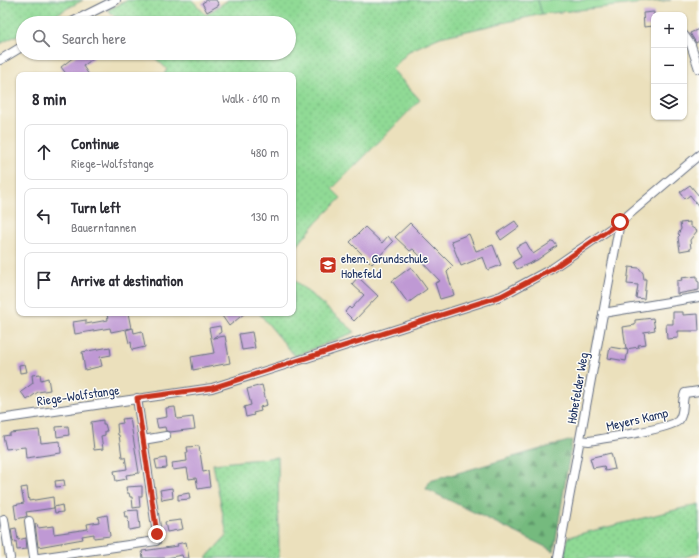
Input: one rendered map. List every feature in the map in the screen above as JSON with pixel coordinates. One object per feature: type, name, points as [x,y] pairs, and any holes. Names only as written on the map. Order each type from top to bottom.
[{"type":"street","points":[[84,16],[116,0]]},
{"type":"street","points":[[687,39],[691,45],[696,48],[699,69]]},
{"type":"street","points":[[0,60],[16,50]]},
{"type":"street","name":"Riege-Wolfstange","points":[[0,419],[212,388],[501,296],[554,268],[620,222],[699,155]]},
{"type":"street","name":"Hohefelder Weg","points":[[558,558],[620,222]]},
{"type":"street","points":[[603,313],[699,297]]},
{"type":"street","name":"Meyers Kamp","points":[[580,440],[589,441],[666,427],[678,421],[684,412],[682,401],[685,393],[699,391]]},
{"type":"street","points":[[39,558],[156,541],[157,534],[137,398]]},
{"type":"street","points":[[144,440],[166,436]]},
{"type":"street","points":[[4,519],[10,558]]},
{"type":"street","points":[[29,521],[34,558]]},
{"type":"green space","points":[[0,0],[83,0],[53,16],[16,16],[16,36],[0,44]]},
{"type":"green space","points":[[128,0],[192,0],[206,15],[228,0],[538,0],[542,14],[440,37],[409,51],[392,69],[420,100],[332,189],[341,198],[316,223],[296,247],[296,72],[166,72],[167,69],[157,60],[296,60],[296,16],[114,16],[108,10]]},
{"type":"green space","points":[[538,0],[671,0],[542,14]]},
{"type":"green space","points":[[296,282],[355,332],[295,356],[262,316],[296,316]]},
{"type":"green space","points":[[572,440],[554,551],[426,489],[430,481]]},
{"type":"green space","points":[[278,457],[279,558],[206,558],[227,535],[213,464]]},
{"type":"green space","points":[[699,504],[699,553],[681,558],[564,558],[568,537]]},
{"type":"building","points":[[207,0],[216,0],[219,5],[207,12],[202,3]]},
{"type":"building","points":[[651,12],[651,26],[644,27],[643,13]]},
{"type":"building","points":[[699,29],[699,41],[696,43],[690,33]]},
{"type":"building","points":[[70,60],[91,60],[83,66],[87,72],[65,72],[61,67]]},
{"type":"building","points":[[690,185],[699,196],[699,207],[690,195],[685,199],[680,192]]},
{"type":"building","points":[[515,221],[519,227],[501,240],[497,233]]},
{"type":"building","points":[[690,222],[690,226],[697,231],[690,240],[691,249],[680,251],[678,237],[680,235],[678,234],[681,229],[680,223]]},
{"type":"building","points":[[410,223],[453,266],[447,272],[454,295],[440,299],[435,283],[440,281],[420,260],[422,258],[413,249],[410,251],[395,237]]},
{"type":"building","points":[[365,227],[382,243],[388,236],[393,242],[372,264],[350,242]]},
{"type":"building","points":[[469,234],[476,251],[493,245],[501,265],[488,270],[483,257],[461,266],[451,241]]},
{"type":"building","points":[[553,241],[557,246],[537,260],[517,269],[513,262],[521,257],[516,247],[526,242],[533,254]]},
{"type":"building","points":[[411,267],[427,289],[408,303],[392,281]]},
{"type":"building","points":[[629,267],[639,268],[643,273],[644,279],[646,279],[644,299],[636,298],[638,285],[627,284]]},
{"type":"building","points":[[697,276],[699,290],[677,294],[677,281],[682,280],[681,278]]},
{"type":"building","points":[[358,277],[378,296],[354,321],[345,312],[349,307],[351,309],[364,295],[352,284]]},
{"type":"building","points":[[673,312],[683,312],[683,315],[698,314],[699,331],[678,331],[678,338],[667,339],[666,324],[673,324]]},
{"type":"building","points":[[107,316],[129,316],[131,328],[111,332],[110,328],[75,334],[73,322],[86,320],[86,324],[108,320]]},
{"type":"building","points":[[222,316],[241,316],[229,326]]},
{"type":"building","points":[[653,318],[655,330],[644,332],[646,344],[638,345],[639,347],[626,349],[623,327],[635,325],[635,320]]},
{"type":"building","points":[[220,326],[221,332],[213,338],[225,336],[230,363],[193,370],[191,357],[214,353],[209,328]]},
{"type":"building","points":[[133,328],[134,333],[142,331],[145,347],[132,350],[131,342],[129,343],[126,330]]},
{"type":"building","points":[[252,332],[255,348],[242,350],[239,334]]},
{"type":"building","points":[[110,347],[111,355],[100,357],[102,366],[85,370],[82,352]]},
{"type":"building","points":[[610,347],[628,350],[626,361],[608,358]]},
{"type":"building","points":[[25,364],[27,372],[20,373],[19,365]]},
{"type":"building","points":[[40,374],[41,380],[48,378],[50,390],[38,392],[27,400],[21,392],[33,383],[32,375]]},
{"type":"building","points":[[262,385],[267,405],[260,407],[261,411],[253,413],[254,415],[246,417],[244,407],[251,405],[247,389]]},
{"type":"building","points":[[175,407],[177,419],[193,417],[195,429],[170,432],[166,431],[165,427],[158,428],[156,419],[167,417],[166,408]]},
{"type":"building","points":[[130,418],[139,473],[126,475],[127,479],[116,481],[114,471],[127,469],[125,457],[122,457],[117,424],[123,423],[122,419]]},
{"type":"building","points":[[103,420],[103,424],[105,424],[107,431],[105,431],[105,435],[101,436],[103,449],[94,450],[91,422]]},
{"type":"building","points":[[68,426],[69,435],[57,437],[56,427]]},
{"type":"building","points":[[39,430],[41,443],[60,441],[61,453],[26,458],[25,447],[6,449],[3,436],[10,435],[10,433]]},
{"type":"building","points":[[199,446],[203,472],[208,471],[210,487],[198,489],[196,478],[189,479],[187,468],[173,470],[172,463],[187,461],[187,447]]},
{"type":"building","points":[[611,453],[615,469],[605,471],[604,466],[593,468],[590,458]]},
{"type":"building","points":[[166,458],[167,468],[157,469],[155,460]]},
{"type":"building","points":[[64,480],[65,486],[56,487],[55,481]]},
{"type":"building","points":[[142,486],[142,496],[139,496],[140,507],[133,508],[132,497],[130,497],[129,493],[127,493],[126,487]]},
{"type":"building","points":[[27,487],[29,501],[53,497],[54,508],[26,512],[27,516],[16,519],[14,505],[24,503],[21,488]]},
{"type":"building","points":[[172,488],[173,498],[162,500],[160,490]]},
{"type":"building","points":[[189,493],[190,499],[178,500],[178,495]]},
{"type":"building","points":[[62,505],[63,512],[55,513],[54,507]]},
{"type":"building","points":[[138,510],[140,528],[129,530],[128,516],[125,517],[124,511]]},
{"type":"building","points":[[107,515],[110,536],[94,538],[94,534],[82,536],[83,539],[38,547],[35,524],[37,524],[38,528],[53,526],[54,534],[88,529],[87,524],[99,522],[98,517]]},
{"type":"building","points":[[181,520],[183,529],[167,532],[165,522]]},
{"type":"building","points":[[16,528],[18,540],[26,538],[27,549],[17,550],[16,541],[13,542],[11,529]]},
{"type":"building","points":[[186,542],[189,558],[183,558],[182,555],[166,558],[143,558],[142,551],[178,546],[177,544]]},
{"type":"place","name":"ehem. Grundschule Hohefeld","points":[[328,265]]},
{"type":"route","points":[[157,534],[137,398],[212,388],[501,296],[554,268],[620,222]]}]
